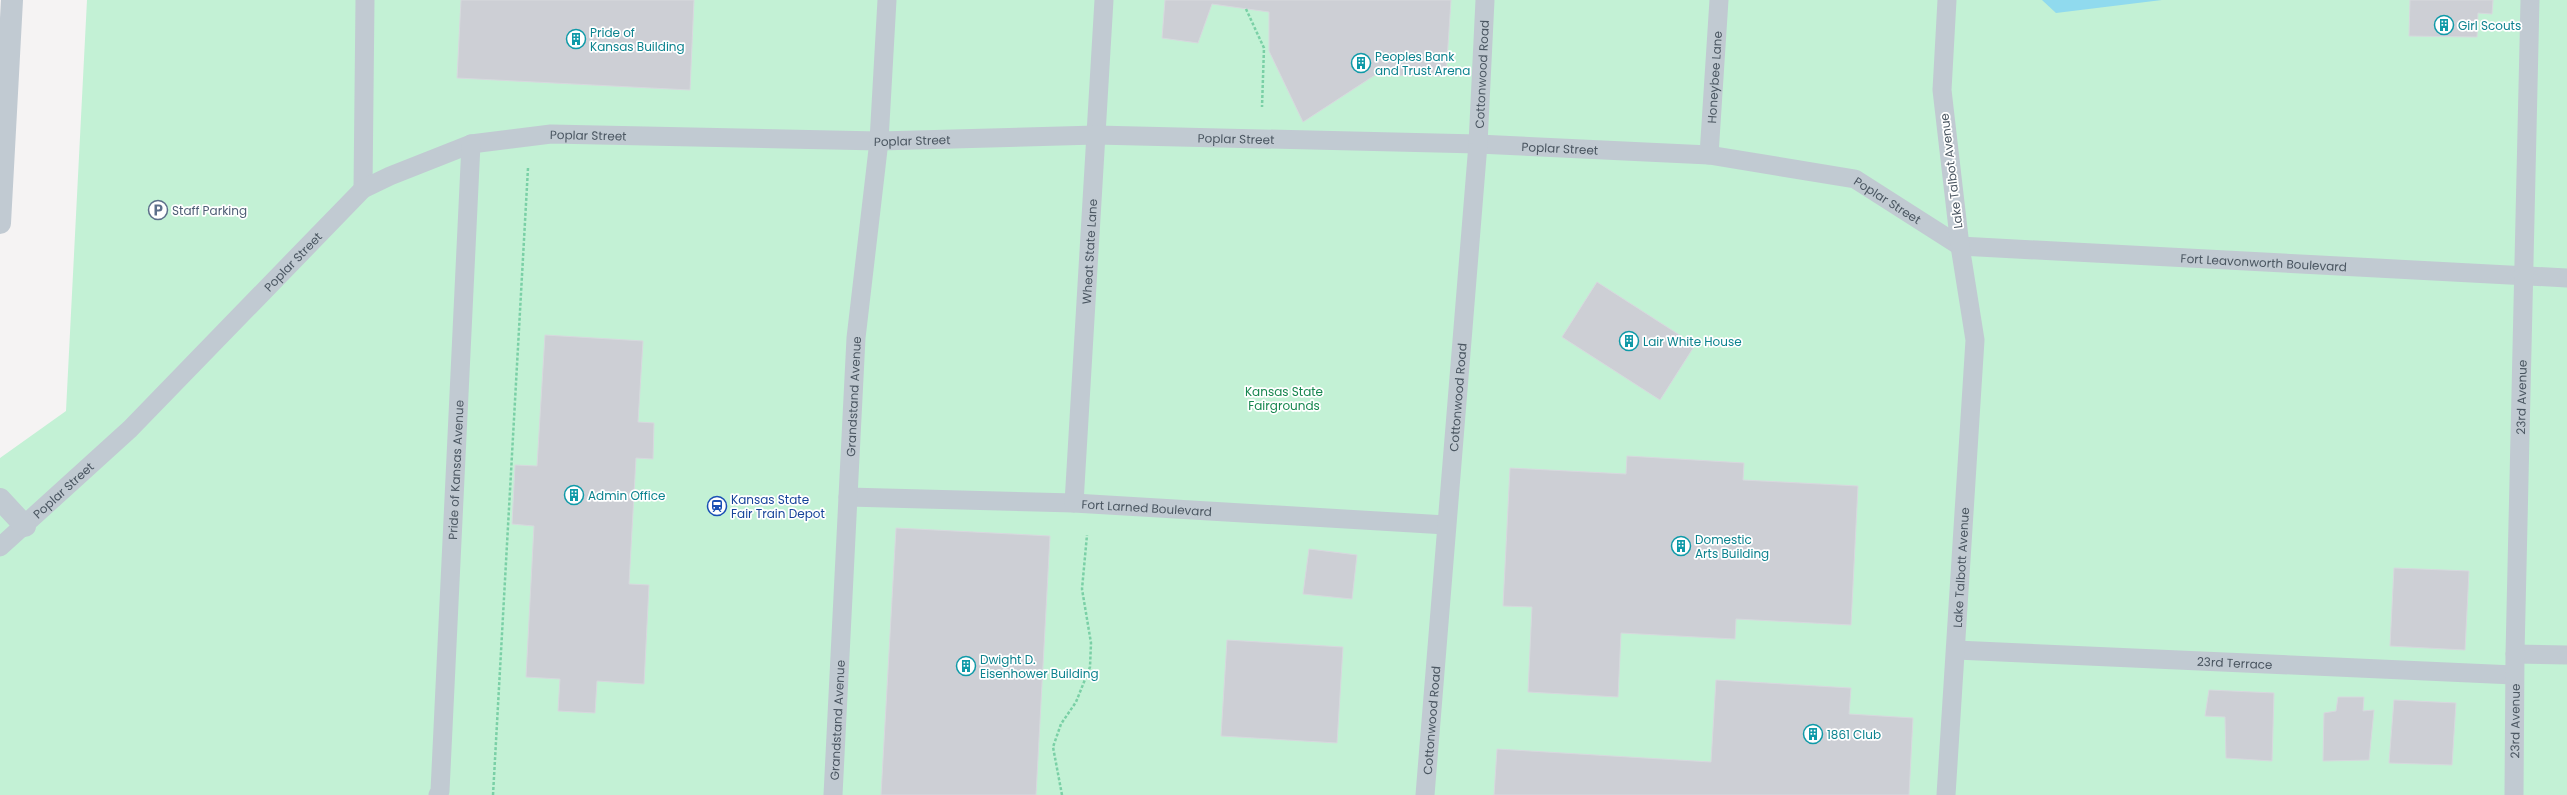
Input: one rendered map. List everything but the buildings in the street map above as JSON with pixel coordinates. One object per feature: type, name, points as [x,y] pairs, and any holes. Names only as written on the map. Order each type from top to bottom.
[{"type":"street","points":[[0,223],[12,0]]},
{"type":"street","points":[[0,500],[25,526]]},
{"type":"lane","points":[[363,190],[365,0]]},
{"type":"lane","name":"Grandstand Avenue","points":[[833,795],[856,338],[879,141],[887,0]]},
{"type":"lane","name":"Wheat State Lane","points":[[1082,504],[1096,136],[1104,0]]},
{"type":"lane","name":"Cottonwood Road","points":[[1424,795],[1478,144],[1485,0]]},
{"type":"lane","name":"Honeybee Lane","points":[[1710,155],[1720,0]]},
{"type":"lane","name":"Lake Talbot Avenue","points":[[1946,0],[1942,90],[1960,246],[1975,340]]},
{"type":"lane","name":"23rd Avenue","points":[[2514,795],[2514,674],[2530,0]]},
{"type":"lane","name":"Poplar Street","points":[[0,547],[130,430],[363,190],[390,176],[471,144],[551,134],[879,141],[1096,136],[1478,144],[1710,155],[1855,179],[1960,246]]},
{"type":"lane","name":"Pride of Kansas Avenue","points":[[438,795],[440,791],[471,144]]},
{"type":"lane","name":"Fort Leavonworth Boulevard","points":[[1960,246],[2523,277],[2567,278]]},
{"type":"lane","name":"Lake Talbott Avenue","points":[[1946,795],[1975,340]]},
{"type":"lane","name":"Fort Larned Boulevard","points":[[848,497],[1082,504],[1446,524]]},
{"type":"lane","name":"23rd Terrace","points":[[1956,650],[2514,674]]},
{"type":"lane","points":[[2515,654],[2567,655]]},
{"type":"path","points":[[1246,9],[1264,48],[1261,139]]},
{"type":"path","points":[[493,795],[530,137]]},
{"type":"path","points":[[1062,795],[1053,747],[1061,724],[1076,702],[1090,667],[1091,643],[1084,613],[1082,589],[1082,504]]},
{"type":"green space","name":"Kansas State Fairgrounds","points":[[87,0],[2567,0],[2567,795],[0,795],[0,458],[66,411]]},
{"type":"water","points":[[2042,0],[2162,0],[2056,13]]},
{"type":"place","name":"Girl Scouts","points":[[2444,25]]},
{"type":"place","name":"Pride of Kansas Building","points":[[576,39]]},
{"type":"place","name":"Peoples Bank and Trust Arena","points":[[1361,63]]},
{"type":"place","name":"Staff Parking","points":[[158,210]]},
{"type":"place","name":"Lair White House","points":[[1629,341]]},
{"type":"place","name":"Admin Office","points":[[574,495]]},
{"type":"place","name":"Kansas State Fair Train Depot","points":[[717,506]]},
{"type":"place","name":"Domestic Arts Building","points":[[1681,546]]},
{"type":"place","name":"Dwight D. Eisenhower Building","points":[[966,666]]},
{"type":"place","name":"1861 Club","points":[[1813,734]]}]
